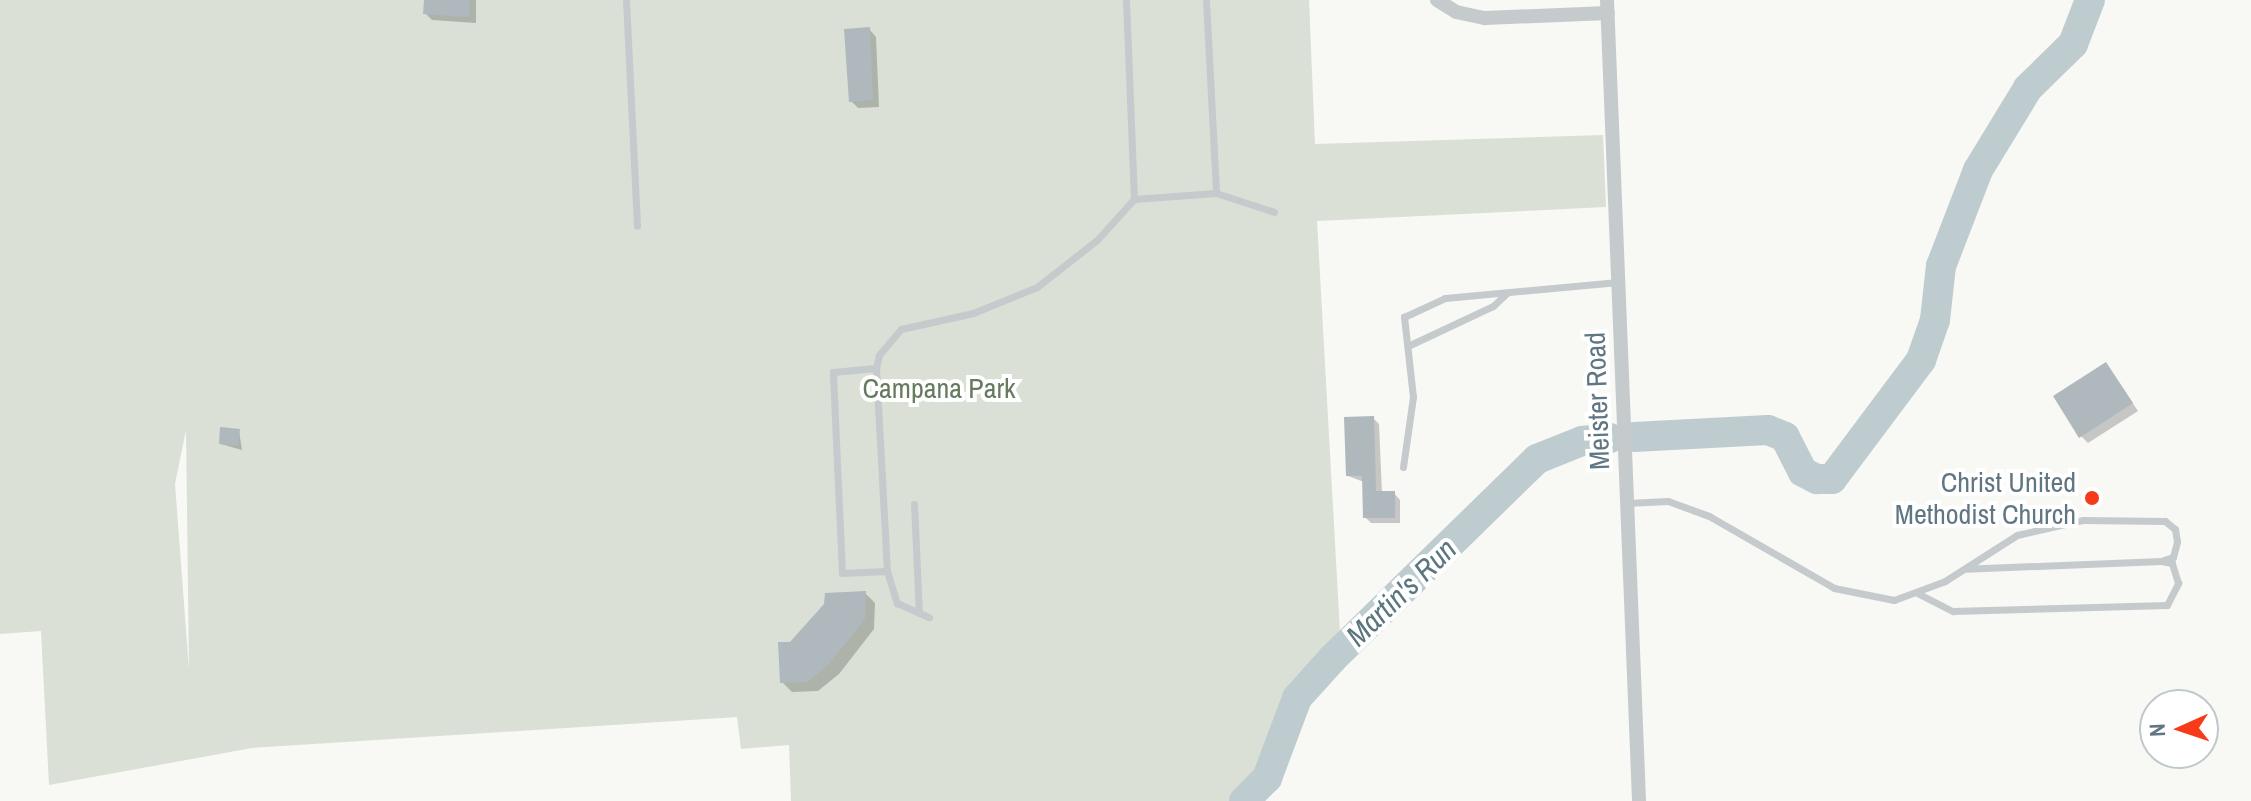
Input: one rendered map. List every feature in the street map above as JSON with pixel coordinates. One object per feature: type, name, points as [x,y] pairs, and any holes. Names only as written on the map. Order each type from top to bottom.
[{"type":"street","points":[[1437,0],[1456,12],[1485,18],[1607,7]]},
{"type":"street","name":"Meister Road","points":[[1607,7],[1639,801]]},
{"type":"lane","points":[[626,0],[637,226]]},
{"type":"lane","points":[[1126,0],[1134,199]]},
{"type":"lane","points":[[1206,0],[1216,193]]},
{"type":"lane","points":[[929,617],[897,603],[887,571],[876,368],[879,355],[901,329],[973,313],[1037,287],[1097,240],[1134,199],[1216,193],[1274,212]]},
{"type":"lane","points":[[1403,467],[1413,397],[1410,345],[1404,317],[1445,298],[1618,282]]},
{"type":"lane","points":[[1410,345],[1493,306],[1508,293]]},
{"type":"lane","points":[[876,368],[833,372],[842,573],[887,571]]},
{"type":"lane","points":[[1627,503],[1668,501],[1709,516],[1834,588],[1894,600],[1919,594],[2017,535],[2083,520],[2165,521],[2175,529],[2177,542],[2173,557],[2161,561]]},
{"type":"lane","points":[[914,504],[919,613]]},
{"type":"lane","points":[[1919,594],[1953,611],[2167,605],[2176,594],[2177,571],[2172,563],[2161,561],[1963,569]]},
{"type":"green space","name":"Campana Park","points":[[0,0],[1309,0],[1315,144],[1603,135],[1606,207],[1317,221],[1341,650],[1297,698],[1267,778],[1244,801],[791,801],[789,745],[741,749],[737,717],[252,748],[49,785],[41,631],[0,634]],"holes":[[[186,430],[189,670],[175,484]]]},
{"type":"building","points":[[424,0],[470,0],[469,17],[423,14]]},
{"type":"building","points":[[870,27],[873,100],[849,102],[844,29]]},
{"type":"building","points":[[2106,362],[2133,403],[2079,438],[2053,396]]},
{"type":"building","points":[[1374,416],[1376,491],[1395,491],[1395,518],[1363,518],[1362,476],[1346,476],[1344,417]]},
{"type":"building","points":[[220,427],[240,429],[238,446],[219,444]]},
{"type":"building","points":[[866,591],[865,619],[829,664],[808,682],[780,683],[778,642],[790,642],[824,604],[825,593]]},
{"type":"waterway","name":"Martin's Run","points":[[1634,437],[1768,430],[1785,437],[1803,472],[1817,479],[1832,479],[1921,360],[1935,320],[1941,266],[1978,170],[2028,88],[2073,44],[2090,0]]},
{"type":"waterway","name":"Martin's Run","points":[[1244,801],[1267,778],[1297,698],[1333,658],[1537,459],[1582,441],[1610,438]]},
{"type":"place","name":"Christ United Methodist Church","points":[[2092,498]]}]
